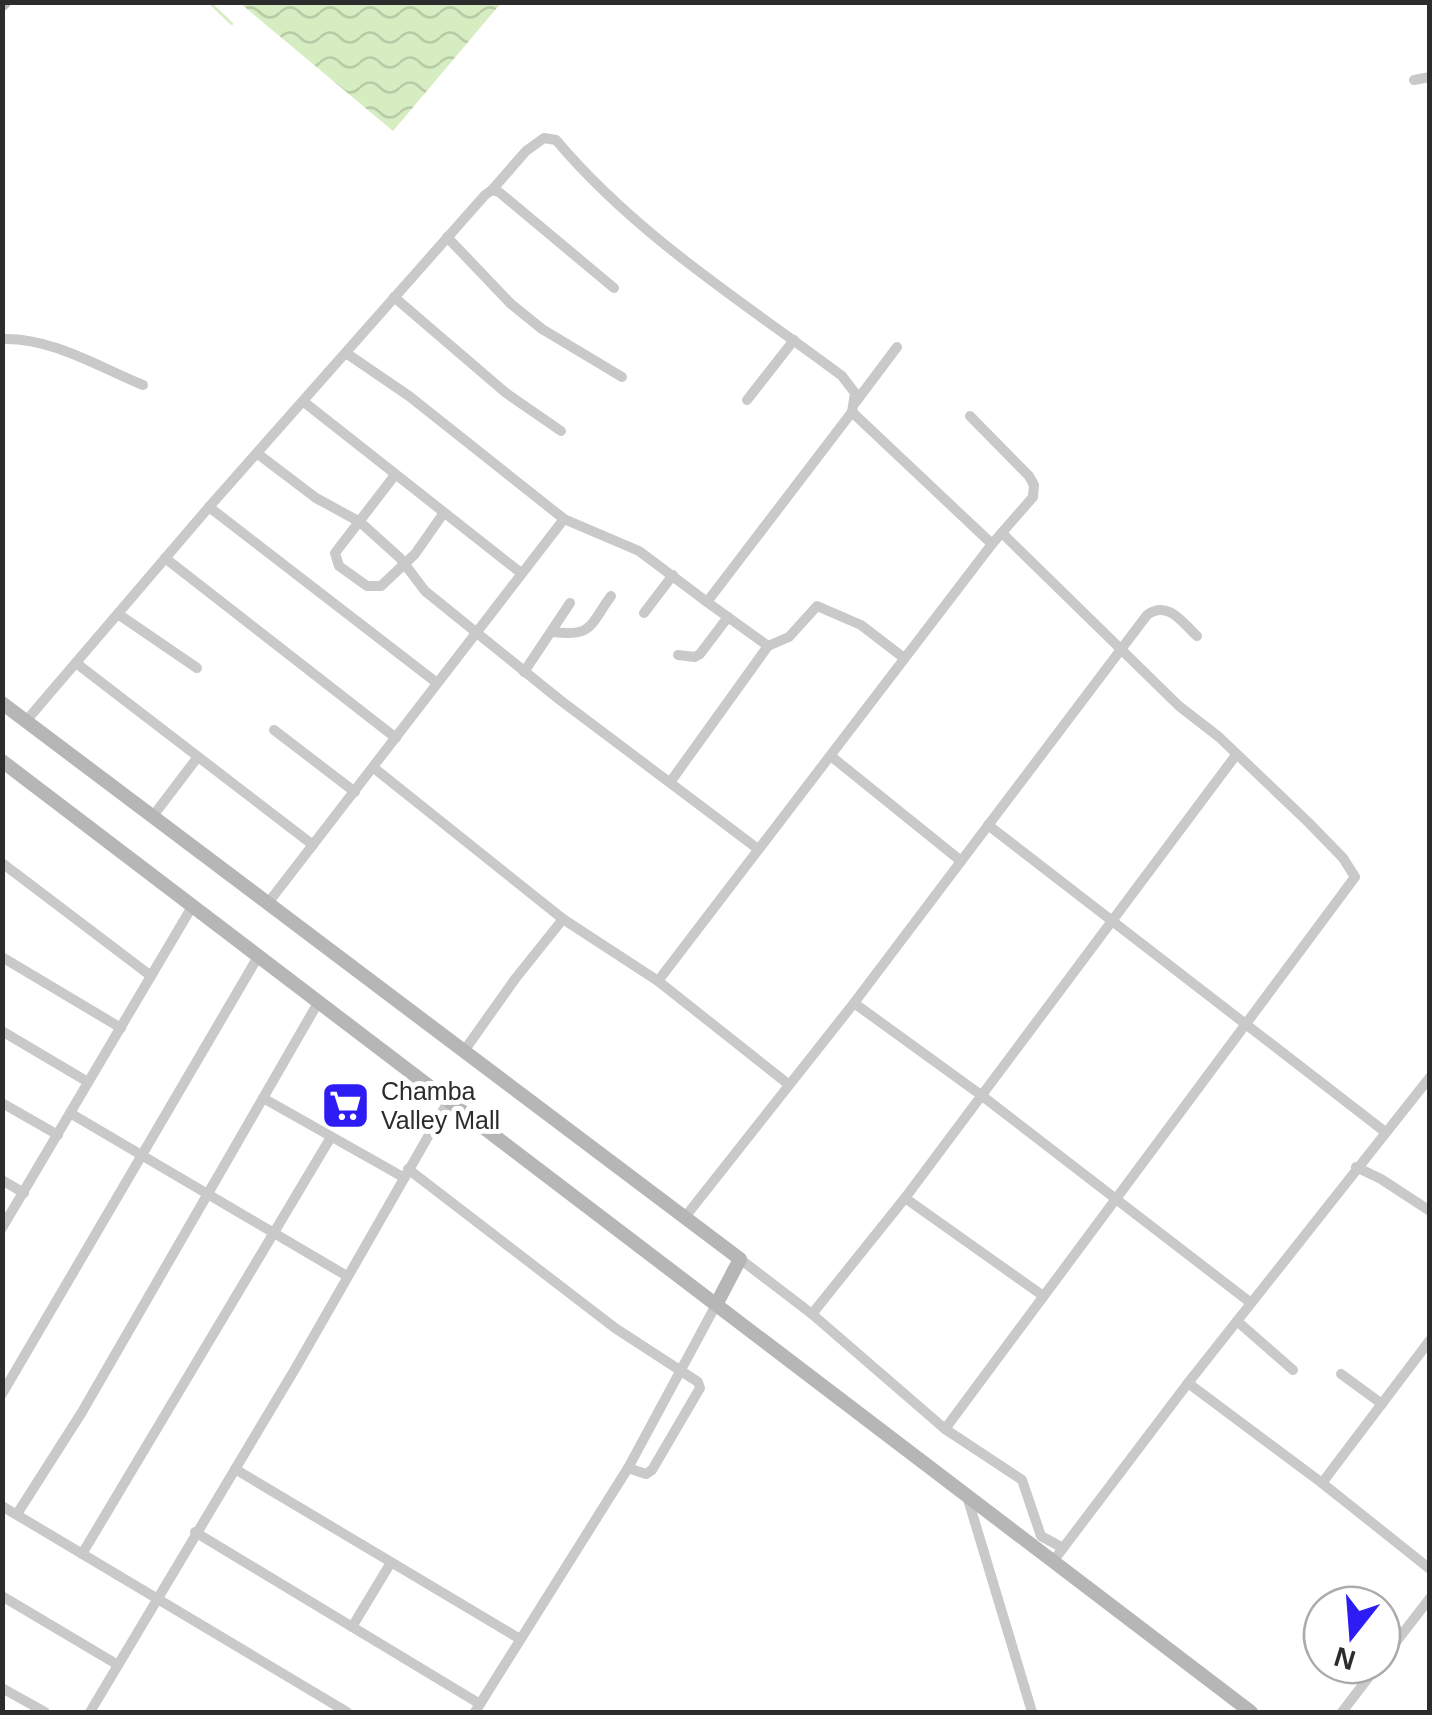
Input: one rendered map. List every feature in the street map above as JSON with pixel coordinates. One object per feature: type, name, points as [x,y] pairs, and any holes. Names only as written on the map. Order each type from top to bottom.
[{"type":"main road","points":[[2,703],[740,1259],[717,1303]]},
{"type":"main road","points":[[2,761],[967,1495],[1059,1554],[1252,1712]]},
{"type":"street","points":[[1414,80],[1430,77]]},
{"type":"street","points":[[26,721],[394,296],[526,151],[544,138],[556,140],[655,239],[842,376],[855,393],[853,408]]},
{"type":"street","points":[[492,190],[614,288]]},
{"type":"street","points":[[447,237],[510,304],[542,329],[622,377]]},
{"type":"street","points":[[394,296],[506,392],[560,431]]},
{"type":"street","points":[[2,340],[31,342],[64,351],[142,385]]},
{"type":"street","points":[[746,400],[794,340]]},
{"type":"street","points":[[707,602],[897,347]]},
{"type":"street","points":[[346,353],[409,396],[564,519],[639,551],[768,646]]},
{"type":"street","points":[[304,402],[521,573]]},
{"type":"street","points":[[853,408],[992,544]]},
{"type":"street","points":[[658,982],[992,544],[1033,497],[1034,484],[970,416]]},
{"type":"street","points":[[258,454],[316,498],[360,522],[406,565],[425,591],[524,672],[758,849]]},
{"type":"street","points":[[395,475],[335,553],[339,566],[373,587],[381,586],[406,565],[443,514]]},
{"type":"street","points":[[209,508],[438,683]]},
{"type":"street","points":[[268,903],[564,519]]},
{"type":"street","points":[[945,1429],[1355,878],[1344,858],[1002,533]]},
{"type":"street","points":[[165,558],[396,738]]},
{"type":"street","points":[[644,613],[674,575]]},
{"type":"street","points":[[553,632],[580,634],[611,596]]},
{"type":"street","points":[[524,672],[570,602]]},
{"type":"street","points":[[670,781],[768,646],[789,637],[817,606],[861,626],[904,658]]},
{"type":"street","points":[[686,1217],[854,1003],[1147,615],[1156,609],[1171,612],[1197,636]]},
{"type":"street","points":[[118,614],[197,668]]},
{"type":"street","points":[[678,655],[700,654],[728,617]]},
{"type":"street","points":[[76,663],[313,845]]},
{"type":"street","points":[[274,730],[355,792]]},
{"type":"street","points":[[812,1314],[905,1198],[1236,755]]},
{"type":"street","points":[[832,757],[960,861]]},
{"type":"street","points":[[153,816],[197,758]]},
{"type":"street","points":[[374,768],[564,920],[658,982],[788,1084]]},
{"type":"street","points":[[988,825],[1384,1132]]},
{"type":"street","points":[[2,863],[151,976]]},
{"type":"street","points":[[2,1228],[193,905]]},
{"type":"street","points":[[464,1051],[515,979],[564,920]]},
{"type":"street","points":[[2,1394],[259,955]]},
{"type":"street","points":[[2,958],[121,1028]]},
{"type":"street","points":[[17,1514],[82,1412],[319,1001]]},
{"type":"street","points":[[854,1003],[982,1095],[1251,1303]]},
{"type":"street","points":[[2,1031],[88,1082]]},
{"type":"street","points":[[740,1259],[812,1314],[945,1429],[1022,1480],[1042,1536],[1059,1554],[1236,1321],[1430,1077]]},
{"type":"street","points":[[264,1098],[331,1137],[405,1172],[616,1328],[698,1382],[700,1388],[652,1470],[646,1474],[628,1468]]},
{"type":"street","points":[[90,1712],[449,1100]]},
{"type":"street","points":[[2,1103],[58,1136]]},
{"type":"street","points":[[70,1112],[347,1276]]},
{"type":"street","points":[[82,1554],[331,1137]]},
{"type":"street","points":[[1356,1167],[1430,1211]]},
{"type":"street","points":[[2,1180],[24,1193]]},
{"type":"street","points":[[905,1198],[1042,1294]]},
{"type":"street","points":[[195,1532],[478,1708],[628,1468],[717,1303]]},
{"type":"street","points":[[1236,1321],[1293,1370]]},
{"type":"street","points":[[1322,1483],[1382,1404],[1425,1357],[1430,1340]]},
{"type":"street","points":[[1341,1374],[1382,1404]]},
{"type":"street","points":[[1188,1384],[1430,1568]]},
{"type":"street","points":[[235,1469],[520,1639]]},
{"type":"street","points":[[967,1495],[1032,1712]]},
{"type":"street","points":[[2,1506],[347,1712]]},
{"type":"street","points":[[352,1627],[390,1564]]},
{"type":"street","points":[[2,1596],[118,1665]]},
{"type":"street","points":[[1402,1634],[1430,1598]]},
{"type":"street","points":[[1342,1712],[1363,1685]]},
{"type":"street","points":[[2,1688],[45,1712]]},
{"type":"water","points":[[240,3],[501,3],[393,131]]},
{"type":"waterway","points":[[209,2],[232,24]]},
{"type":"place","name":"Chamba Valley Mall","points":[[346,1105]]}]
